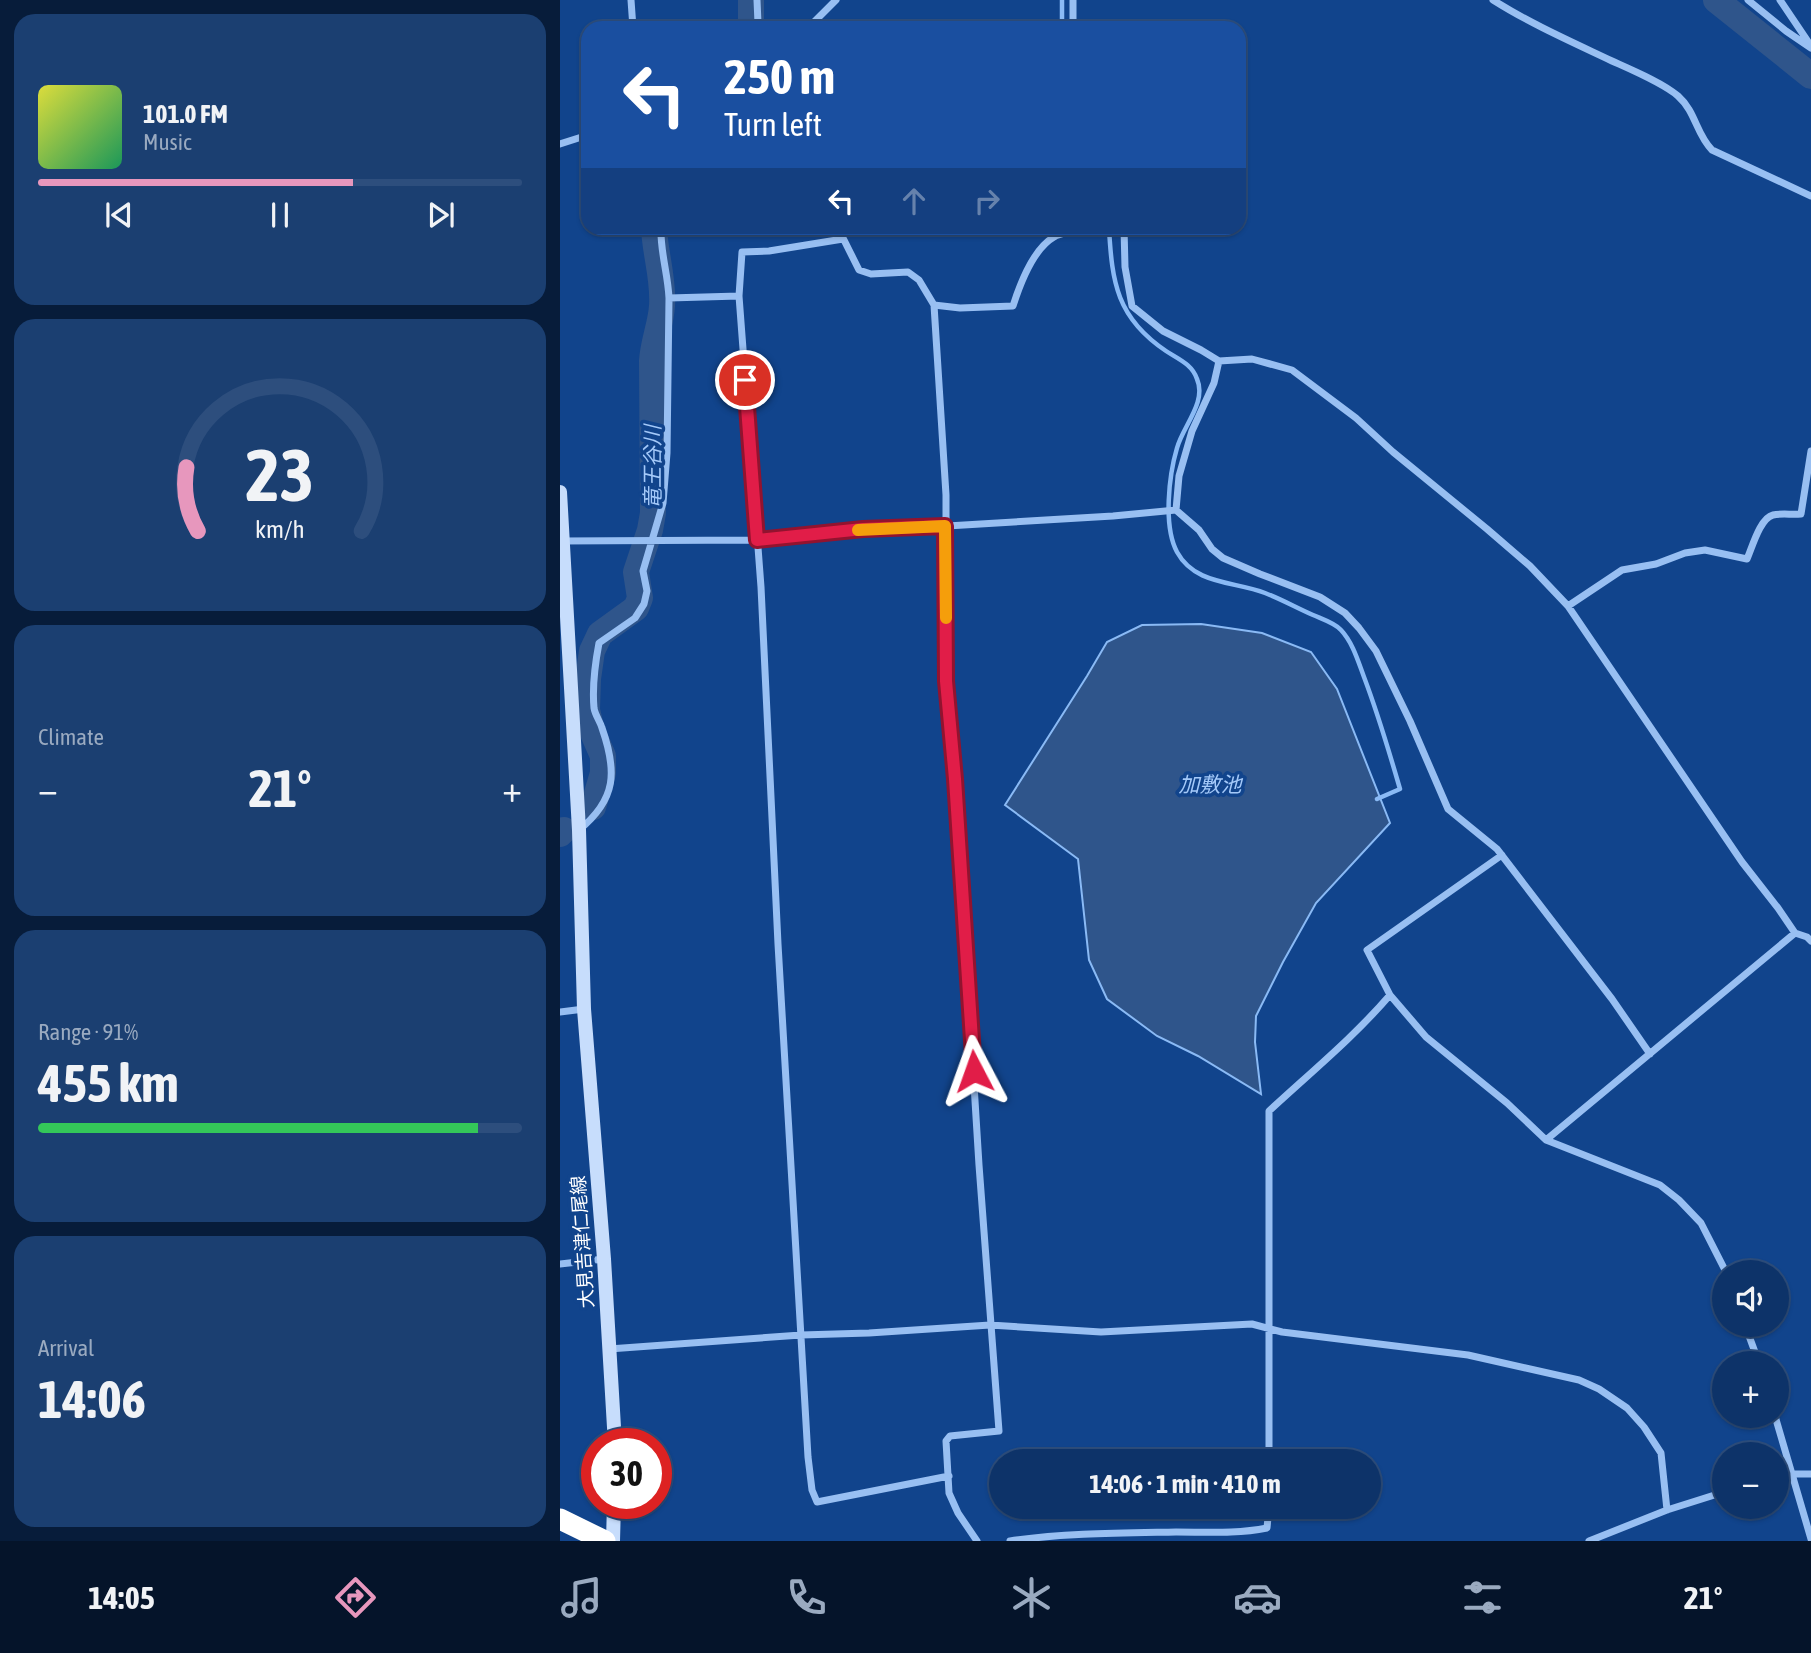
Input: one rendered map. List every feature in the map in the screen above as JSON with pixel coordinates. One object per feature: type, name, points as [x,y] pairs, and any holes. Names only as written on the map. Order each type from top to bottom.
[{"type":"highway","points":[[560,1519],[605,1541]]},
{"type":"main road","name":"大見吉津仁尾線","points":[[560,492],[565,670],[579,830],[584,1009],[604,1259],[614,1428]]},
{"type":"main road","points":[[613,1541],[614,1519]]},
{"type":"street","points":[[631,0],[632,21]]},
{"type":"street","points":[[757,0],[758,21]]},
{"type":"street","points":[[815,21],[836,0]]},
{"type":"street","points":[[1073,0],[1073,21]]},
{"type":"street","points":[[1493,0],[1520,17],[1676,94],[1689,106],[1703,141],[1712,150],[1811,196]]},
{"type":"street","points":[[1748,0],[1786,31],[1811,47]]},
{"type":"street","points":[[1780,0],[1811,47]]},
{"type":"street","points":[[560,144],[581,137]]},
{"type":"street","points":[[579,830],[594,818],[612,781],[613,768],[594,709],[594,668],[600,643],[635,618],[644,604],[647,591],[643,571],[647,541],[663,503],[667,453],[669,298],[661,235]]},
{"type":"street","points":[[841,235],[859,270],[871,275],[908,272],[919,280],[934,304],[946,495],[946,681],[999,1431],[950,1436],[946,1441],[950,1493],[958,1513],[976,1541]]},
{"type":"street","points":[[934,304],[960,307],[1013,306],[1038,251],[1055,236],[1062,235]]},
{"type":"street","points":[[1122,235],[1132,306],[1163,331],[1219,361],[1252,359],[1292,370],[1356,418],[1530,566],[1568,606],[1742,862],[1779,908],[1795,933],[1811,941]]},
{"type":"street","points":[[843,239],[769,251],[742,252],[739,296],[757,540],[808,1457],[812,1490],[817,1502],[949,1476]]},
{"type":"street","points":[[669,298],[739,296]]},
{"type":"street","points":[[1176,510],[1179,476],[1192,431],[1214,383],[1219,361]]},
{"type":"street","points":[[1568,606],[1622,570],[1656,565],[1685,553],[1705,550],[1748,559],[1767,517],[1801,514],[1811,451]]},
{"type":"street","points":[[561,541],[757,540],[863,529],[1113,516],[1176,510],[1199,530],[1212,549],[1223,558],[1320,597],[1345,613],[1376,651],[1448,809],[1502,855],[1612,999],[1650,1054]]},
{"type":"street","points":[[1502,855],[1367,950],[1390,995],[1426,1037],[1507,1103],[1546,1140],[1660,1185],[1679,1200],[1701,1223],[1720,1260]]},
{"type":"street","points":[[1546,1140],[1795,933]]},
{"type":"street","points":[[1269,1449],[1269,1111],[1337,1049],[1390,995]]},
{"type":"street","points":[[560,1012],[584,1009]]},
{"type":"street","points":[[560,1264],[604,1259]]},
{"type":"street","points":[[608,1349],[990,1325],[1101,1332],[1252,1324],[1282,1332],[1468,1355],[1579,1380],[1599,1389],[1627,1408],[1644,1427],[1661,1453],[1667,1510]]},
{"type":"street","points":[[1778,1428],[1811,1539]]},
{"type":"street","points":[[1789,1475],[1811,1474]]},
{"type":"street","points":[[1589,1541],[1667,1510],[1712,1496]]},
{"type":"street","points":[[1010,1541],[1140,1533],[1250,1531],[1267,1528],[1268,1519]]},
{"type":"water","name":"加敷池","points":[[1201,624],[1262,633],[1311,652],[1337,689],[1390,823],[1316,903],[1256,1016],[1255,1042],[1261,1094],[1198,1056],[1157,1036],[1107,999],[1089,960],[1078,859],[1005,805],[1107,642],[1142,625]]},
{"type":"waterway","name":"竜王谷川","points":[[751,0],[751,21]]},
{"type":"waterway","points":[[1062,0],[1062,21]]},
{"type":"waterway","points":[[1716,0],[1811,76]]},
{"type":"waterway","name":"竜王谷川","points":[[593,807],[603,773],[603,756],[592,731],[587,710],[592,651],[600,634],[636,608],[640,598],[636,572],[653,513],[652,361],[662,296],[655,235]]},
{"type":"waterway","points":[[1110,235],[1115,282],[1127,312],[1150,338],[1188,366],[1195,374],[1199,388],[1197,405],[1177,448],[1172,472],[1169,515],[1177,552],[1194,571],[1271,595],[1332,623],[1345,635],[1355,652],[1369,691],[1400,789],[1377,799]]},
{"type":"waterway","name":"竜王谷川","points":[[560,834],[564,830]]},
{"type":"slow traffic","points":[[858,530],[945,526],[946,618]]},
{"type":"route","points":[[745,380],[757,540],[863,529],[945,526],[946,681],[974,1071]]}]
